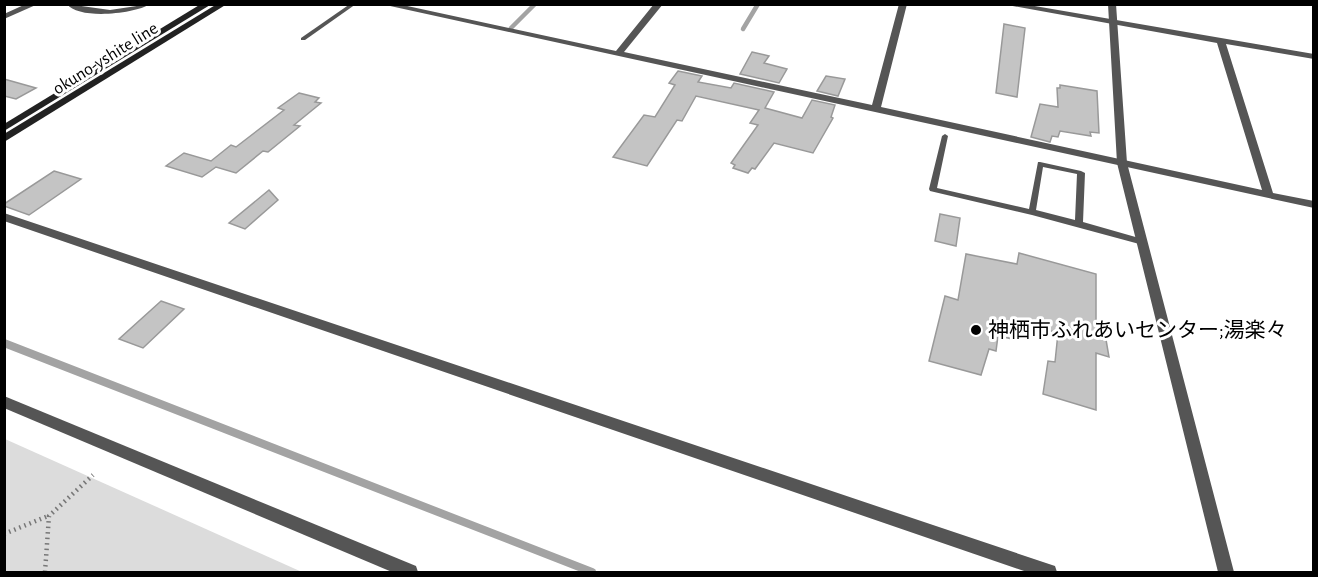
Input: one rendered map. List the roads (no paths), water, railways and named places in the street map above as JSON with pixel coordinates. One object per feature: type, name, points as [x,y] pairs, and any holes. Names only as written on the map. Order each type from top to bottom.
[{"type":"main road","name":"okuno-yshite line","points":[[4,128],[207,4]]},
{"type":"main road","name":"okuno-yshite line","points":[[4,139],[223,4]]},
{"type":"street","points":[[4,17],[34,4]]},
{"type":"street","points":[[71,4],[73,7],[114,14],[132,11],[146,4]]},
{"type":"street","points":[[385,4],[1314,205]]},
{"type":"street","points":[[428,13],[438,4]]},
{"type":"street","points":[[618,54],[659,4]]},
{"type":"street","points":[[876,109],[903,4]]},
{"type":"street","points":[[1006,4],[1314,57]]},
{"type":"street","points":[[1112,4],[1122,163],[1226,573]]},
{"type":"street","points":[[1221,41],[1269,196]]},
{"type":"street","points":[[4,217],[1049,573]]},
{"type":"street","points":[[4,402],[410,573]]},
{"type":"lane","points":[[303,39],[354,4]]},
{"type":"lane","points":[[945,136],[933,189],[1032,212],[1143,242]]},
{"type":"lane","points":[[1032,212],[1040,164],[1081,173],[1079,224]]},
{"type":"waterway","points":[[511,28],[535,4]]},
{"type":"waterway","points":[[743,29],[758,4]]},
{"type":"waterway","points":[[4,343],[592,572]]},
{"type":"place","name":"神栖市ふれあいセンター;湯楽々","points":[[976,330]]}]
